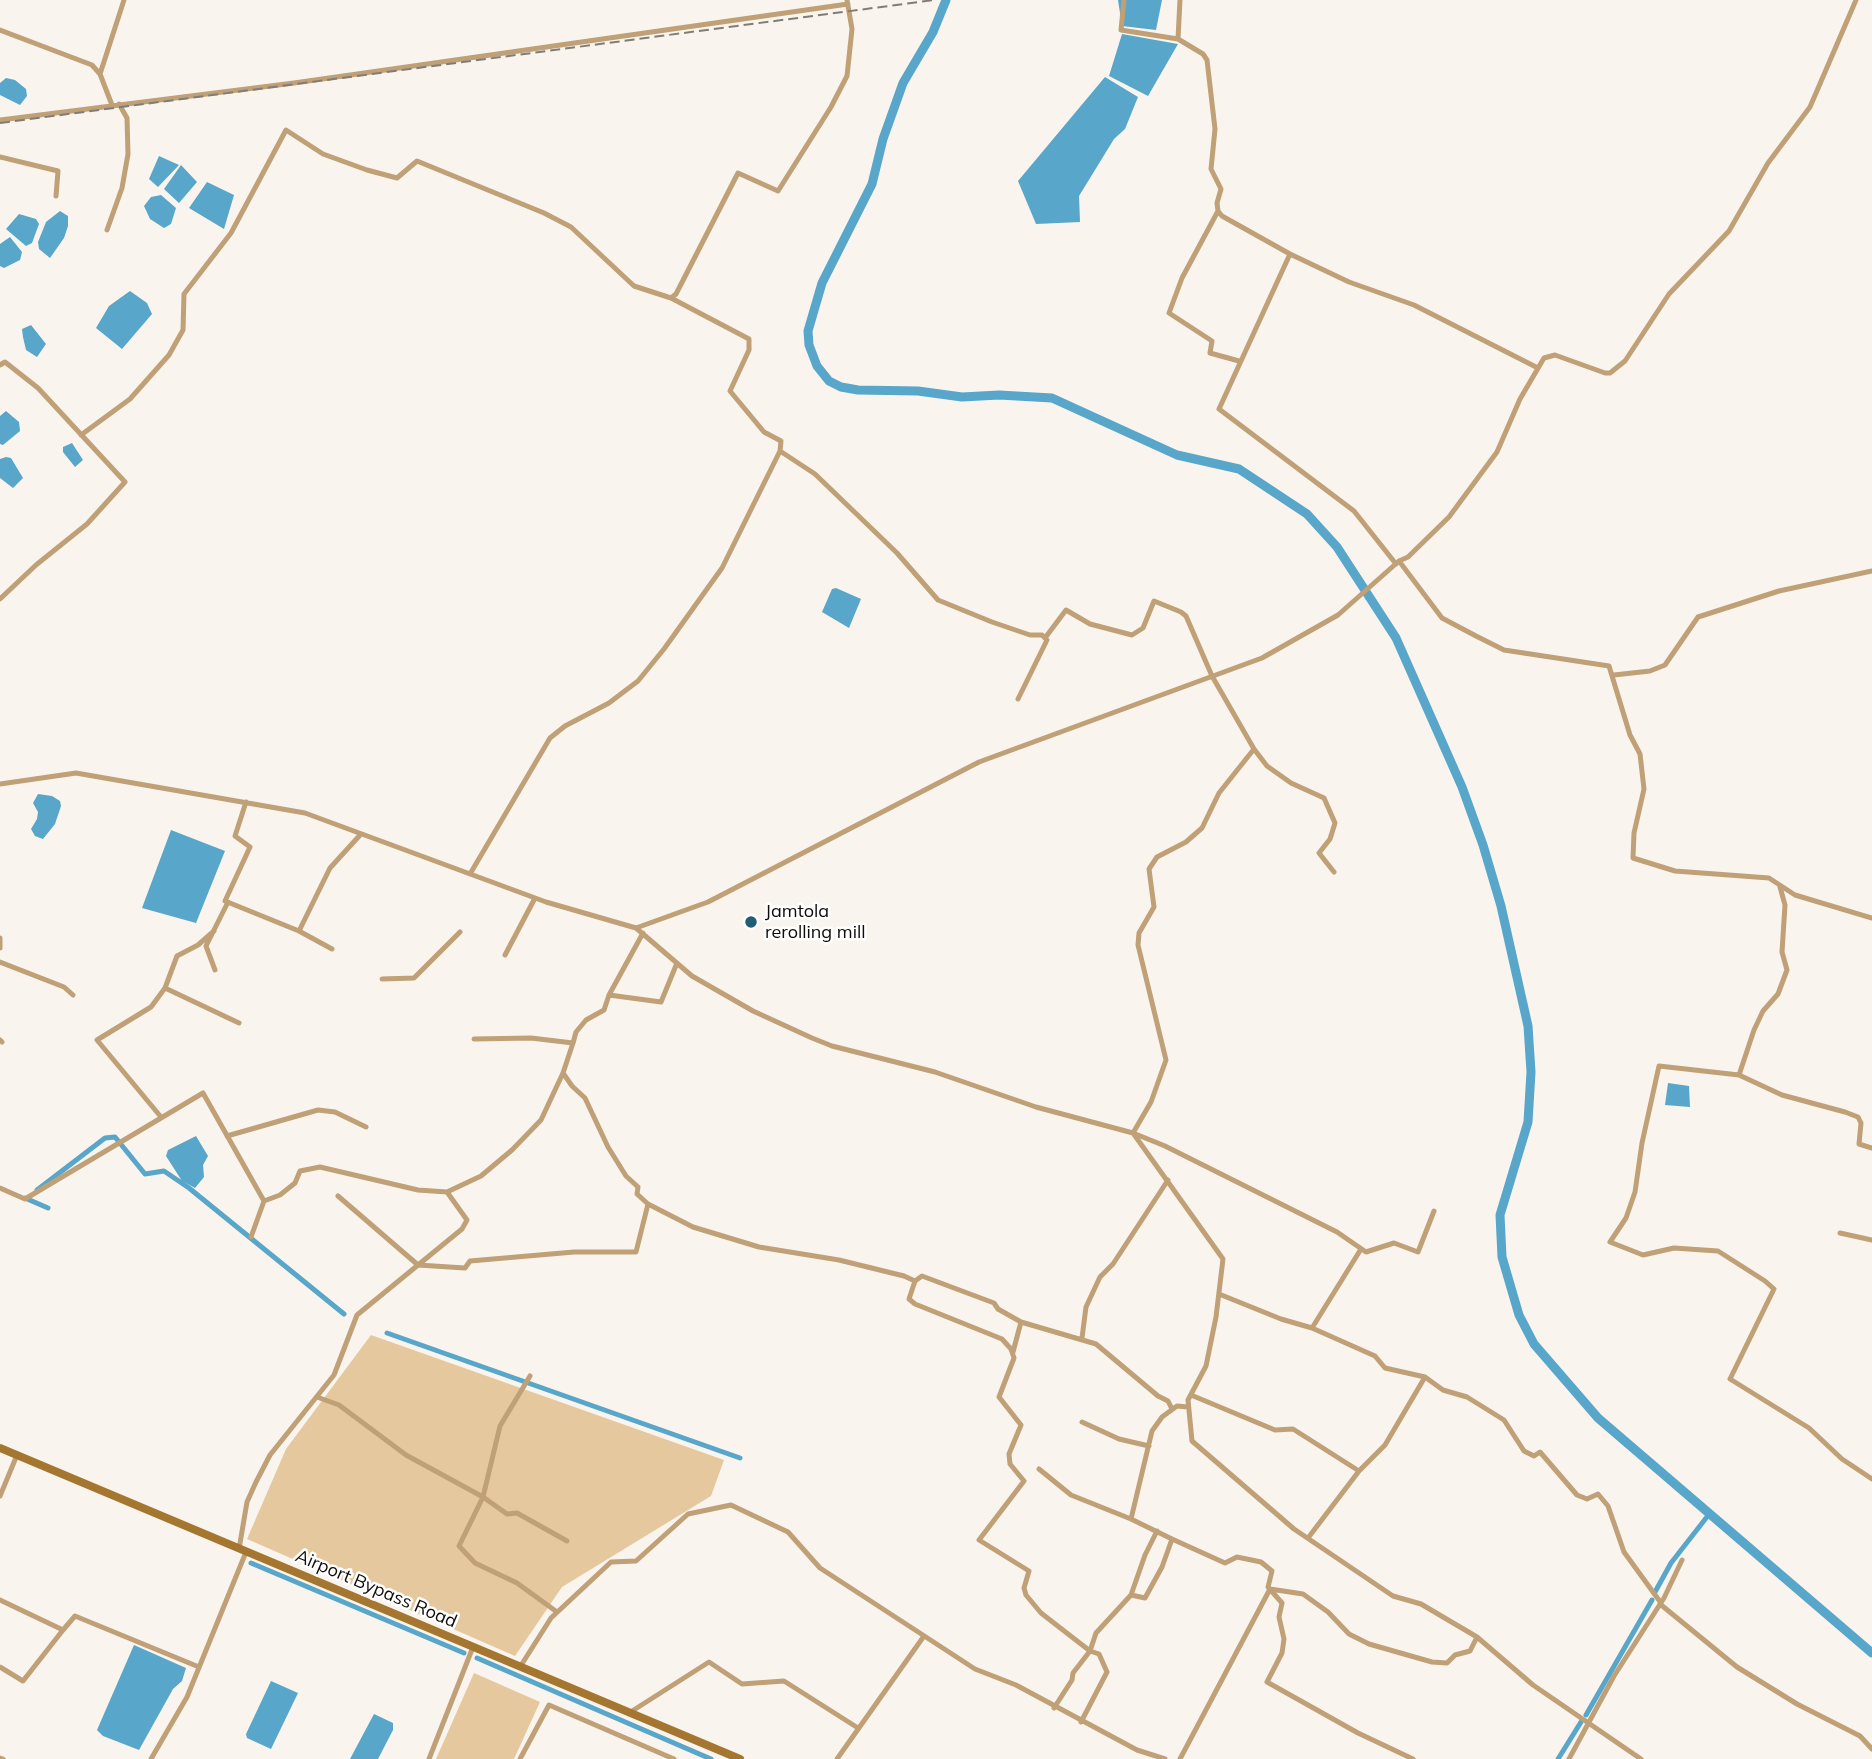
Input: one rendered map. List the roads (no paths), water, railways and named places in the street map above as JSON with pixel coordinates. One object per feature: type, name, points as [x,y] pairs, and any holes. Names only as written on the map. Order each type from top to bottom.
[{"type":"street","points":[[100,74],[124,0]]},
{"type":"street","points":[[1124,0],[1121,30],[1178,40],[1203,54],[1210,68],[1209,89],[1215,129],[1211,169],[1221,189],[1218,211],[1182,278],[1169,313],[1212,341],[1210,353],[1239,361]]},
{"type":"street","points":[[1178,40],[1180,0]]},
{"type":"street","points":[[636,928],[708,902],[979,762],[1262,658],[1338,615],[1397,562],[1408,557],[1449,517],[1497,452],[1538,368],[1549,355],[1605,373],[1610,373],[1625,360],[1675,287],[1728,231],[1768,163],[1810,107],[1856,0]]},
{"type":"street","points":[[0,120],[294,83],[847,2],[852,29],[847,76],[831,107],[778,191],[738,173],[671,298]]},
{"type":"street","points":[[0,30],[92,65],[127,118],[128,154],[122,188],[107,230]]},
{"type":"street","points":[[81,435],[130,399],[169,355],[183,330],[184,294],[231,233],[286,130],[323,153],[367,170],[397,178],[416,161],[544,213],[571,228],[634,286],[671,298],[749,339],[749,350],[730,391],[764,432],[781,441],[780,451],[722,568],[638,681],[609,704],[565,726],[550,738],[470,874]]},
{"type":"street","points":[[0,166],[3,157],[58,171],[56,196]]},
{"type":"street","points":[[1218,211],[1290,254],[1349,282],[1414,305],[1538,368]]},
{"type":"street","points":[[1290,254],[1219,408],[1354,511],[1443,618],[1504,650],[1609,666],[1614,675],[1630,735],[1640,754],[1644,789],[1634,833],[1633,858],[1675,871],[1769,878],[1795,895],[1872,919]]},
{"type":"street","points":[[0,365],[5,362],[38,388],[125,482],[87,524],[36,565],[0,600]]},
{"type":"street","points":[[780,451],[824,483],[897,553],[937,600],[992,622],[1045,638]]},
{"type":"street","points":[[1614,675],[1650,671],[1665,665],[1698,617],[1779,591],[1872,571]]},
{"type":"street","points":[[1018,699],[1047,640],[1045,638],[1066,610],[1090,624],[1132,635],[1143,628],[1153,603],[1157,601],[1185,615],[1212,676],[1254,749],[1267,766],[1291,783],[1324,798],[1335,823],[1330,839],[1319,853],[1334,872]]},
{"type":"street","points":[[1133,1133],[1151,1102],[1166,1060],[1138,945],[1139,933],[1154,906],[1149,869],[1157,857],[1186,842],[1202,828],[1219,793],[1254,749]]},
{"type":"street","points":[[0,784],[76,773],[305,813],[535,898],[636,928],[692,976],[753,1011],[832,1046],[935,1072],[1036,1107],[1133,1133],[1165,1146],[1337,1232],[1366,1252],[1394,1243],[1418,1252],[1434,1211]]},
{"type":"street","points":[[246,802],[235,836],[250,847],[225,901],[299,931],[332,949]]},
{"type":"street","points":[[299,931],[330,868],[361,834]]},
{"type":"street","points":[[1739,1075],[1754,1030],[1763,1011],[1778,994],[1787,971],[1782,953],[1785,905],[1780,887]]},
{"type":"street","points":[[505,955],[535,898]]},
{"type":"street","points":[[215,970],[206,946],[228,902]]},
{"type":"street","points":[[161,1117],[97,1040],[151,1007],[165,988],[177,956],[198,945],[214,931]]},
{"type":"street","points":[[382,979],[414,978],[460,932]]},
{"type":"street","points":[[264,1201],[280,1195],[295,1183],[300,1171],[320,1167],[418,1190],[447,1192],[481,1176],[512,1150],[541,1120],[563,1073],[576,1032],[586,1020],[604,1010],[643,933]]},
{"type":"street","points":[[0,937],[0,948]]},
{"type":"street","points":[[0,962],[64,987],[73,995]]},
{"type":"street","points":[[610,995],[661,1002],[677,962]]},
{"type":"street","points":[[165,988],[239,1023]]},
{"type":"street","points":[[474,1039],[531,1038],[573,1043]]},
{"type":"street","points":[[1872,1148],[1859,1144],[1861,1123],[1858,1117],[1782,1095],[1739,1075],[1659,1066],[1642,1143],[1635,1192],[1626,1218],[1610,1242],[1643,1255],[1674,1248],[1717,1251],[1774,1289],[1730,1379],[1809,1428],[1842,1459],[1872,1479]]},
{"type":"street","points":[[563,1073],[585,1098],[608,1147],[626,1175],[638,1187],[637,1194],[648,1204],[694,1227],[759,1247],[839,1260],[915,1281]]},
{"type":"street","points":[[0,1188],[25,1199],[202,1093],[264,1201],[251,1237]]},
{"type":"street","points":[[227,1136],[318,1110],[335,1112],[366,1128]]},
{"type":"street","points":[[1133,1133],[1223,1259],[1206,1366],[1188,1407],[1192,1441],[1308,1538],[1393,1596],[1421,1604],[1477,1637],[1532,1685],[1641,1759]]},
{"type":"street","points":[[1082,1338],[1086,1307],[1100,1277],[1113,1264],[1168,1180]]},
{"type":"street","points":[[151,1759],[187,1697],[199,1667],[243,1550],[247,1502],[265,1464],[341,1364],[357,1315],[461,1229],[467,1220],[447,1192]]},
{"type":"street","points":[[338,1196],[418,1265],[465,1268],[470,1261],[574,1252],[636,1252],[648,1204]]},
{"type":"street","points":[[1840,1233],[1872,1240]]},
{"type":"street","points":[[1312,1328],[1362,1249]]},
{"type":"street","points":[[1013,1355],[1002,1339],[915,1304],[909,1294],[915,1281],[922,1276],[963,1290],[994,1303],[998,1309],[1021,1322],[1096,1344],[1168,1401],[1172,1409]]},
{"type":"street","points":[[1219,1294],[1280,1319],[1312,1328],[1375,1356],[1385,1368],[1425,1377],[1443,1390],[1467,1397],[1504,1420],[1524,1451],[1534,1456],[1540,1452],[1577,1495],[1587,1499],[1598,1494],[1608,1506],[1623,1552],[1660,1603],[1737,1667],[1797,1704],[1860,1736],[1872,1748]]},
{"type":"street","points":[[1021,1322],[999,1397],[1021,1425],[1009,1454],[1010,1464],[1024,1481],[979,1540],[1029,1571],[1024,1588],[1026,1595],[1041,1613],[1090,1651],[1099,1654],[1107,1672],[1081,1722]]},
{"type":"street","points":[[530,1376],[500,1426],[483,1497],[459,1546],[475,1563],[517,1583],[557,1612]]},
{"type":"street","points":[[1308,1538],[1359,1471],[1385,1445],[1425,1377]]},
{"type":"street","points":[[1191,1395],[1275,1430],[1293,1429],[1359,1471]]},
{"type":"street","points":[[317,1397],[339,1405],[406,1455],[483,1497],[507,1514],[517,1513],[567,1541]]},
{"type":"street","points":[[1131,1519],[1152,1431],[1161,1417],[1172,1409],[1177,1406],[1188,1407]]},
{"type":"street","points":[[1082,1422],[1119,1439],[1149,1446]]},
{"type":"street","name":"Airport Bypass Road","points":[[0,1448],[740,1759]]},
{"type":"street","points":[[0,1496],[16,1455]]},
{"type":"street","points":[[1040,1469],[1071,1495],[1131,1519],[1226,1563],[1237,1557],[1261,1562],[1272,1571],[1270,1589],[1180,1759]]},
{"type":"street","points":[[520,1667],[557,1612],[611,1562],[636,1561],[688,1514],[731,1505],[788,1532],[820,1568],[975,1669],[1016,1685],[1054,1709],[1137,1750],[1165,1759]]},
{"type":"street","points":[[1054,1709],[1072,1680],[1073,1673],[1090,1651],[1102,1624],[1131,1595],[1144,1555],[1157,1531]]},
{"type":"street","points":[[1131,1595],[1145,1598],[1162,1567],[1172,1539]]},
{"type":"street","points":[[1569,1759],[1591,1723],[1614,1676],[1660,1603],[1682,1560]]},
{"type":"street","points":[[1270,1589],[1303,1594],[1328,1612],[1349,1634],[1369,1644],[1432,1662],[1447,1663],[1455,1655],[1470,1651],[1477,1637]]},
{"type":"street","points":[[1270,1589],[1282,1603],[1279,1617],[1284,1639],[1282,1653],[1267,1682],[1358,1733],[1413,1759]]},
{"type":"street","points":[[0,1600],[63,1630]]},
{"type":"street","points":[[0,1667],[23,1681],[75,1616],[199,1667]]},
{"type":"street","points":[[837,1759],[924,1636]]},
{"type":"street","points":[[429,1759],[473,1647]]},
{"type":"street","points":[[629,1713],[709,1662],[742,1684],[784,1681],[858,1728]]},
{"type":"street","points":[[520,1759],[549,1705],[674,1759]]},
{"type":"water","points":[[1118,0],[1162,0],[1156,30],[1122,26]]},
{"type":"water","points":[[1122,34],[1178,44],[1148,96],[1109,76]]},
{"type":"water","points":[[1105,77],[1138,97],[1125,129],[1114,139],[1079,196],[1080,222],[1036,224],[1018,181]]},
{"type":"water","points":[[6,78],[15,80],[26,89],[27,96],[20,105],[0,95],[0,83]]},
{"type":"water","points":[[159,156],[179,165],[158,187],[149,179]]},
{"type":"water","points":[[181,165],[197,182],[179,203],[164,189]]},
{"type":"water","points":[[207,182],[234,195],[224,229],[189,208]]},
{"type":"water","points":[[161,195],[176,208],[171,224],[164,228],[150,219],[144,206],[151,197]]},
{"type":"water","points":[[60,211],[68,216],[68,226],[64,238],[50,258],[39,249],[38,242],[46,222]]},
{"type":"water","points":[[19,214],[36,219],[39,224],[32,243],[26,246],[6,229]]},
{"type":"water","points":[[10,237],[22,252],[20,260],[4,268],[0,266],[0,244]]},
{"type":"water","points":[[130,291],[147,303],[152,314],[122,349],[96,328],[109,306]]},
{"type":"water","points":[[31,325],[46,344],[37,357],[26,350],[23,337],[22,329]]},
{"type":"water","points":[[6,411],[19,422],[20,431],[3,445],[0,444],[0,416]]},
{"type":"water","points":[[72,443],[83,460],[75,467],[63,452],[63,447]]},
{"type":"water","points":[[11,458],[23,478],[13,488],[0,478],[0,459]]},
{"type":"water","points":[[836,588],[861,599],[849,628],[822,612],[832,589]]},
{"type":"water","points":[[38,794],[52,796],[60,801],[61,806],[55,824],[43,839],[35,836],[31,829],[37,819],[38,812],[33,803]]},
{"type":"water","points":[[171,830],[225,851],[196,923],[142,908]]},
{"type":"water","points":[[1668,1083],[1689,1086],[1690,1107],[1665,1105]]},
{"type":"water","points":[[196,1136],[208,1156],[203,1165],[204,1177],[195,1188],[182,1181],[166,1156],[168,1150]]},
{"type":"water","points":[[134,1645],[186,1668],[182,1681],[173,1689],[139,1750],[103,1736],[97,1730]]},
{"type":"water","points":[[271,1681],[298,1693],[271,1749],[247,1738],[246,1734]]},
{"type":"water","points":[[374,1714],[393,1723],[393,1730],[378,1759],[350,1759]]},
{"type":"waterway","points":[[946,0],[933,32],[903,83],[883,139],[872,184],[822,283],[808,331],[809,345],[817,366],[829,381],[841,387],[858,390],[918,391],[962,397],[999,395],[1052,398],[1177,455],[1239,469],[1307,514],[1337,547],[1396,638],[1462,787],[1501,906],[1528,1026],[1531,1072],[1528,1122],[1500,1215],[1502,1257],[1519,1315],[1534,1344],[1598,1418],[1872,1653]]},
{"type":"waterway","points":[[37,1190],[105,1138],[115,1137],[145,1174],[164,1171],[189,1188],[344,1314]]},
{"type":"waterway","points":[[25,1198],[48,1208]]},
{"type":"waterway","points":[[387,1333],[740,1458]]},
{"type":"waterway","points":[[1655,1592],[1671,1563],[1710,1513]]},
{"type":"waterway","points":[[251,1563],[464,1653]]},
{"type":"waterway","points":[[1586,1715],[1652,1600]]},
{"type":"waterway","points":[[477,1658],[711,1759]]},
{"type":"waterway","points":[[1558,1759],[1581,1722]]},
{"type":"railway","points":[[0,123],[934,0]]},
{"type":"place","name":"Jamtola rerolling mill","points":[[751,922]]}]
